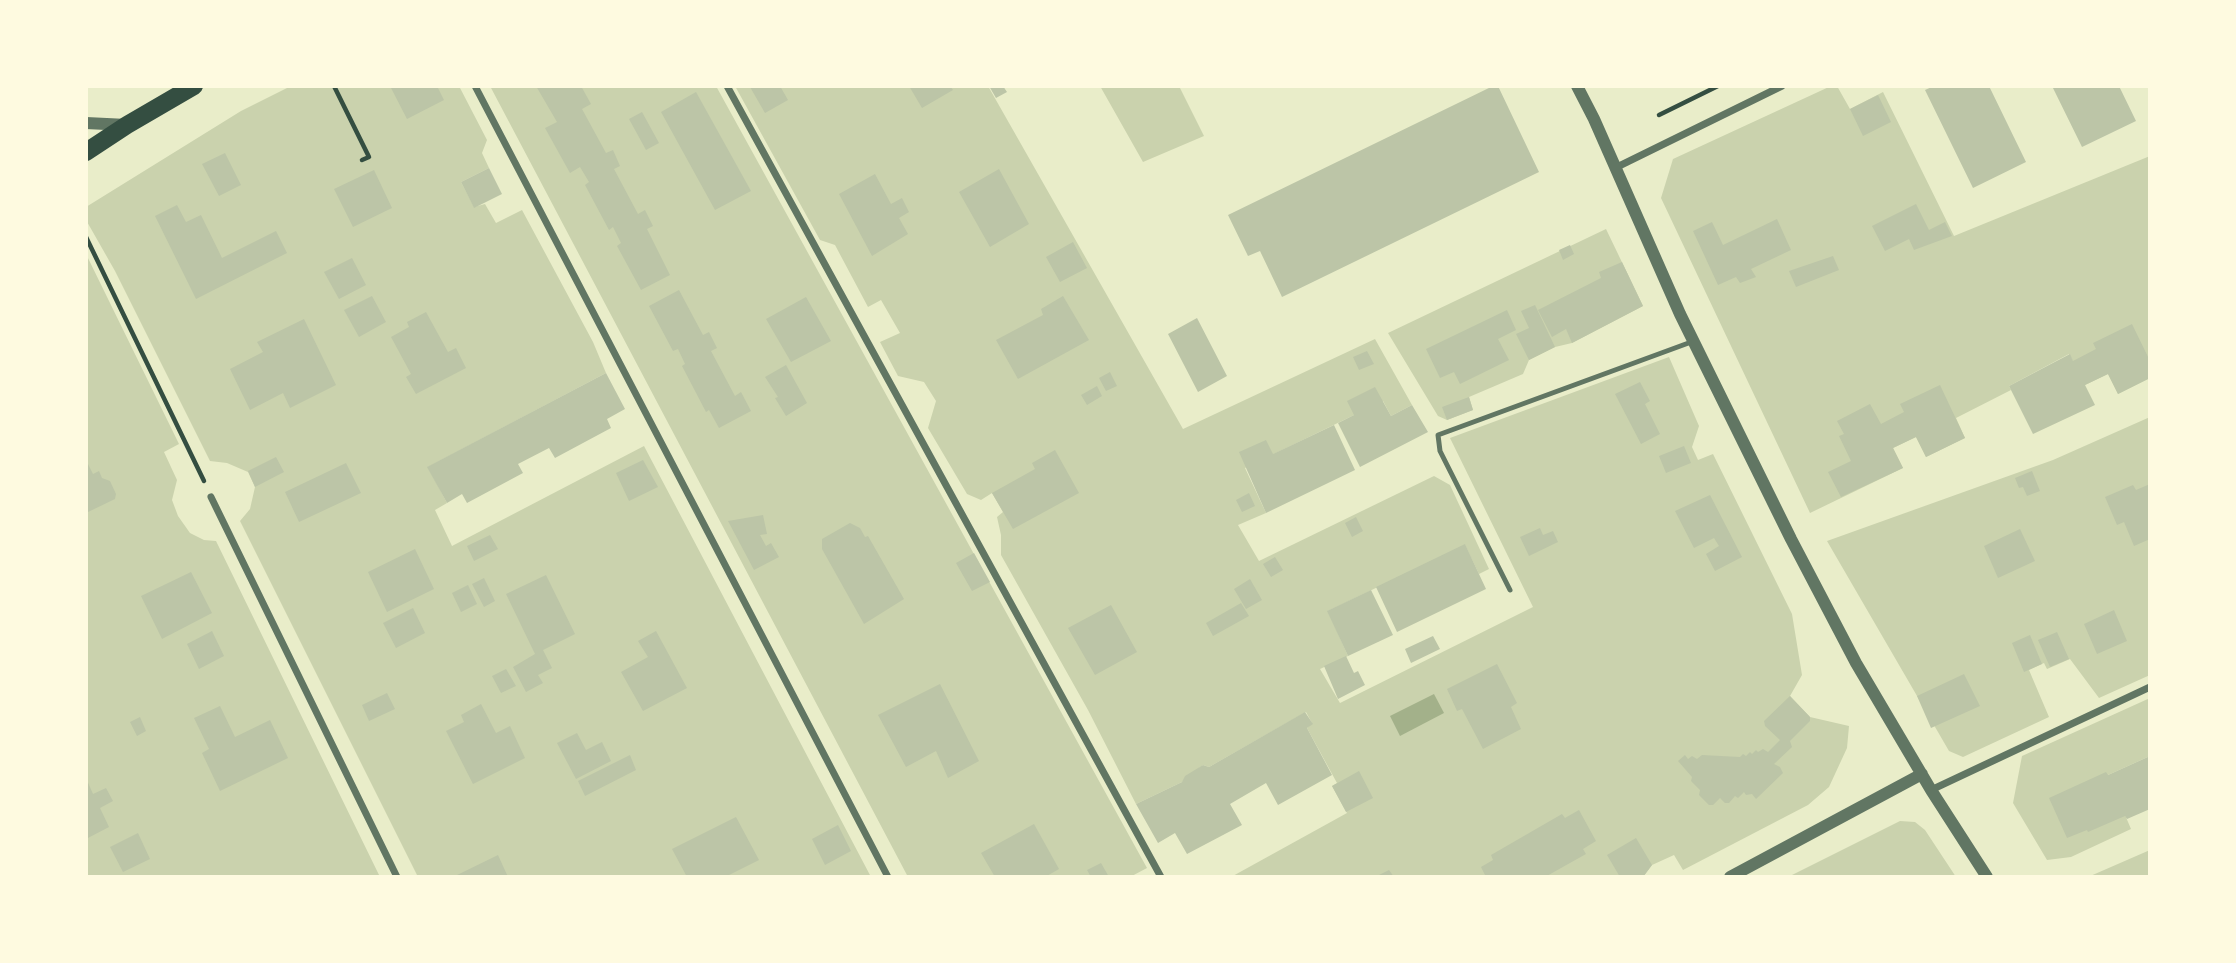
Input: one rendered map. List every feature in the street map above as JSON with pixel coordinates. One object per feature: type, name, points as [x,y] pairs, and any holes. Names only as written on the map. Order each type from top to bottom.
[{"type":"main road","points":[[86,152],[194,86]]},
{"type":"street","points":[[475,86],[888,877]]},
{"type":"street","points":[[727,86],[1161,877]]},
{"type":"street","points":[[1577,86],[1680,314],[1791,539],[1856,663],[1986,877]]},
{"type":"street","points":[[1615,168],[1783,86]]},
{"type":"street","points":[[86,123],[127,125]]},
{"type":"street","points":[[211,498],[397,877]]},
{"type":"street","points":[[1931,790],[2150,687]]},
{"type":"street","points":[[1730,877],[1922,774]]},
{"type":"lane","points":[[1510,590],[1440,450],[1438,435],[1694,341]]},
{"type":"path","points":[[334,86],[369,157],[362,160]]},
{"type":"path","points":[[1659,115],[1718,86]]},
{"type":"path","points":[[86,237],[211,498]]},
{"type":"shaded area","points":[[291,86],[459,86],[487,140],[482,153],[489,168],[461,182],[474,207],[485,204],[496,223],[522,210],[593,342],[606,373],[428,467],[447,503],[435,510],[452,546],[644,446],[871,877],[418,877],[240,521],[250,509],[255,487],[248,472],[227,463],[210,461],[115,271],[86,220],[86,207],[241,111]]},
{"type":"shaded area","points":[[490,86],[716,86],[1147,868],[1130,877],[908,877]]},
{"type":"shaded area","points":[[735,86],[988,86],[1183,429],[1375,339],[1412,405],[1391,416],[1383,401],[1245,468],[1266,513],[1238,525],[1259,561],[1434,476],[1450,485],[1489,569],[1479,574],[1465,545],[1328,611],[1348,656],[1320,669],[1340,703],[1533,607],[1450,438],[1669,357],[1699,426],[1692,447],[1698,460],[1713,454],[1792,614],[1802,675],[1790,696],[1810,717],[1849,726],[1847,748],[1829,787],[1808,805],[1683,870],[1674,855],[1652,865],[1643,877],[1231,877],[1347,813],[1332,786],[1337,783],[1307,728],[1312,723],[1306,712],[1209,767],[1203,765],[1182,782],[1136,804],[1088,710],[1001,555],[997,517],[1003,512],[992,493],[981,500],[967,494],[928,428],[936,401],[924,382],[898,376],[880,342],[900,333],[881,300],[868,307],[835,245],[820,240]]},
{"type":"shaded area","points":[[1100,86],[1179,86],[1204,136],[1143,162]]},
{"type":"shaded area","points":[[1831,86],[1837,86],[1850,109],[1883,92],[1954,236],[2150,156],[2150,378],[2118,394],[2108,374],[2085,385],[2069,354],[2009,386],[2011,390],[1956,418],[1965,438],[1926,457],[1916,437],[1893,448],[1903,468],[1810,513],[1661,198],[1673,159]]},
{"type":"shaded area","points":[[1606,229],[1643,306],[1572,343],[1555,347],[1529,360],[1523,374],[1469,397],[1473,410],[1447,420],[1438,416],[1388,333]]},
{"type":"shaded area","points":[[86,254],[179,444],[164,452],[177,480],[172,500],[178,516],[190,533],[204,540],[216,541],[380,877],[86,877]]},
{"type":"shaded area","points":[[2150,417],[2150,675],[2099,698],[2070,659],[2047,669],[2044,663],[2029,670],[2049,717],[1963,757],[1949,751],[1827,541],[2053,460]]},
{"type":"shaded area","points":[[1434,694],[1444,713],[1400,736],[1390,716]]},
{"type":"shaded area","points":[[2150,698],[2150,756],[2108,775],[2131,829],[2071,857],[2047,860],[2013,803],[2022,756]]},
{"type":"shaded area","points":[[1900,821],[1915,822],[1925,830],[1956,877],[1788,877]]},
{"type":"shaded area","points":[[2150,850],[2150,877],[2088,877]]},
{"type":"building","points":[[390,86],[437,86],[444,100],[407,119]]},
{"type":"building","points":[[536,86],[581,86],[591,104],[582,109],[606,153],[613,150],[620,166],[614,169],[638,214],[645,210],[653,226],[647,229],[670,275],[641,290],[617,246],[621,243],[613,227],[609,230],[585,185],[589,182],[580,167],[570,173],[545,128],[557,122]]},
{"type":"building","points":[[780,86],[788,100],[765,113],[750,87]]},
{"type":"building","points":[[909,86],[950,86],[953,90],[922,108]]},
{"type":"building","points":[[989,86],[1003,86],[1007,92],[996,98]]},
{"type":"building","points":[[1493,86],[1498,86],[1539,172],[1282,297],[1260,251],[1248,256],[1228,215]]},
{"type":"building","points":[[1934,86],[1989,86],[2026,162],[1973,188],[1925,90]]},
{"type":"building","points":[[2052,86],[2119,86],[2136,121],[2082,147]]},
{"type":"building","points":[[696,92],[751,191],[715,210],[661,112]]},
{"type":"building","points":[[1878,95],[1891,122],[1863,136],[1850,109]]},
{"type":"building","points":[[642,112],[659,143],[646,150],[629,119]]},
{"type":"building","points":[[225,153],[241,185],[219,196],[202,164]]},
{"type":"building","points":[[489,168],[502,194],[474,208],[461,182]]},
{"type":"building","points":[[999,169],[1029,224],[990,247],[959,192]]},
{"type":"building","points":[[374,170],[392,208],[353,227],[334,189]]},
{"type":"building","points":[[875,174],[891,204],[902,198],[909,212],[899,218],[908,234],[872,256],[839,194]]},
{"type":"building","points":[[1916,204],[1929,230],[1945,222],[1952,236],[1914,250],[1909,239],[1885,251],[1872,226]]},
{"type":"building","points":[[177,205],[186,222],[201,215],[222,258],[276,231],[287,253],[196,299],[155,216]]},
{"type":"building","points":[[1777,219],[1791,250],[1751,269],[1756,277],[1740,283],[1736,277],[1718,285],[1693,231],[1712,222],[1723,245]]},
{"type":"building","points":[[1073,242],[1087,268],[1060,282],[1046,257]]},
{"type":"building","points":[[1570,245],[1574,254],[1563,260],[1559,250]]},
{"type":"building","points":[[1833,256],[1839,270],[1796,287],[1789,271]]},
{"type":"building","points":[[352,258],[366,285],[339,299],[324,272]]},
{"type":"building","points":[[1622,262],[1643,306],[1572,343],[1566,329],[1552,337],[1538,310],[1601,278],[1599,272]]},
{"type":"building","points":[[679,290],[703,335],[709,332],[717,348],[711,351],[735,396],[741,392],[751,411],[719,428],[709,410],[706,412],[682,366],[685,364],[678,349],[673,351],[649,306]]},
{"type":"building","points":[[372,296],[386,322],[359,337],[344,310]]},
{"type":"building","points":[[1063,296],[1089,340],[1018,379],[996,340],[1043,315],[1041,309]]},
{"type":"building","points":[[806,297],[831,341],[791,362],[766,319]]},
{"type":"building","points":[[1535,305],[1555,347],[1529,360],[1516,334],[1529,328],[1521,311]]},
{"type":"building","points":[[1507,310],[1516,330],[1498,339],[1509,360],[1460,384],[1454,372],[1440,378],[1426,349]]},
{"type":"building","points":[[426,312],[448,352],[456,348],[466,368],[416,394],[406,377],[411,374],[391,337],[409,327],[407,322]]},
{"type":"building","points":[[1197,318],[1227,376],[1198,392],[1168,334]]},
{"type":"building","points":[[304,319],[336,385],[290,408],[283,393],[250,410],[230,369],[263,352],[257,342]]},
{"type":"building","points":[[2132,324],[2150,361],[2150,378],[2118,394],[2108,374],[2085,385],[2095,405],[2033,434],[2009,386],[2070,354],[2073,361],[2096,349],[2093,343]]},
{"type":"building","points":[[1367,351],[1374,364],[1359,370],[1353,357]]},
{"type":"building","points":[[786,365],[807,403],[786,416],[765,377]]},
{"type":"building","points":[[1110,372],[1117,386],[1106,391],[1099,378]]},
{"type":"building","points":[[606,373],[625,409],[607,419],[611,428],[555,458],[549,448],[518,464],[523,473],[467,503],[462,494],[447,503],[427,467]]},
{"type":"building","points":[[1640,382],[1650,401],[1645,404],[1660,434],[1641,444],[1615,394]]},
{"type":"building","points":[[1940,385],[1965,438],[1926,457],[1916,437],[1893,448],[1903,468],[1841,497],[1828,472],[1851,461],[1839,436],[1844,434],[1837,421],[1870,404],[1881,424],[1904,412],[1900,404]]},
{"type":"building","points":[[1097,386],[1102,396],[1087,405],[1081,395]]},
{"type":"building","points":[[1375,387],[1391,416],[1412,405],[1428,432],[1360,467],[1338,423],[1354,415],[1347,401]]},
{"type":"building","points":[[1469,397],[1473,410],[1447,420],[1442,407]]},
{"type":"building","points":[[1334,425],[1355,470],[1266,513],[1239,452],[1266,440],[1273,454]]},
{"type":"building","points":[[1684,446],[1691,463],[1666,473],[1659,456]]},
{"type":"building","points":[[1055,450],[1079,493],[1013,529],[992,493],[1035,469],[1032,463]]},
{"type":"building","points":[[276,457],[284,472],[255,487],[248,471]]},
{"type":"building","points":[[86,460],[93,474],[99,471],[102,478],[110,481],[116,494],[115,499],[86,513]]},
{"type":"building","points":[[643,460],[658,487],[629,501],[616,473]]},
{"type":"building","points":[[346,463],[361,493],[299,522],[285,492]]},
{"type":"building","points":[[2032,471],[2040,491],[2027,496],[2023,487],[2019,488],[2015,478]]},
{"type":"building","points":[[2150,484],[2150,539],[2134,546],[2124,522],[2117,525],[2105,497],[2133,485],[2136,490]]},
{"type":"building","points":[[1249,493],[1255,506],[1242,512],[1236,500]]},
{"type":"building","points":[[1710,495],[1742,557],[1715,571],[1706,554],[1719,546],[1714,538],[1694,548],[1675,511]]},
{"type":"building","points":[[763,515],[767,534],[760,535],[766,546],[771,543],[779,557],[754,570],[728,521]]},
{"type":"building","points":[[1356,517],[1363,531],[1352,537],[1345,523]]},
{"type":"building","points":[[850,523],[860,528],[865,537],[868,536],[904,599],[864,624],[822,549],[822,539]]},
{"type":"building","points":[[1540,528],[1543,535],[1553,531],[1558,542],[1529,556],[1520,537]]},
{"type":"building","points":[[2020,529],[2035,561],[1998,578],[1984,546]]},
{"type":"building","points":[[490,535],[498,549],[474,561],[467,546]]},
{"type":"building","points":[[1465,544],[1486,589],[1397,632],[1376,587]]},
{"type":"building","points":[[415,549],[434,589],[387,612],[368,572]]},
{"type":"building","points":[[974,553],[990,582],[972,591],[956,563]]},
{"type":"building","points":[[1275,557],[1283,570],[1271,577],[1263,564]]},
{"type":"building","points":[[191,572],[212,613],[162,639],[141,596]]},
{"type":"building","points":[[546,575],[575,634],[543,650],[552,668],[538,675],[543,683],[526,692],[513,667],[535,654],[506,594]]},
{"type":"building","points":[[484,578],[495,601],[484,607],[472,584]]},
{"type":"building","points":[[1250,579],[1262,600],[1246,609],[1234,589]]},
{"type":"building","points":[[468,585],[477,604],[461,612],[452,593]]},
{"type":"building","points":[[1371,590],[1393,635],[1348,656],[1327,611]]},
{"type":"building","points":[[1241,603],[1249,616],[1213,636],[1206,623]]},
{"type":"building","points":[[1111,605],[1137,652],[1095,675],[1068,628]]},
{"type":"building","points":[[413,608],[425,633],[396,648],[383,623]]},
{"type":"building","points":[[2114,610],[2127,641],[2097,654],[2084,624]]},
{"type":"building","points":[[212,631],[224,656],[199,669],[187,644]]},
{"type":"building","points":[[656,631],[687,688],[643,711],[621,672],[648,657],[638,641]]},
{"type":"building","points":[[2057,632],[2069,659],[2050,667],[2038,640]]},
{"type":"building","points":[[2030,635],[2042,664],[2024,672],[2012,643]]},
{"type":"building","points":[[1433,636],[1440,649],[1411,663],[1405,649]]},
{"type":"building","points":[[1346,656],[1354,673],[1358,671],[1365,685],[1338,699],[1324,666]]},
{"type":"building","points":[[1497,664],[1517,703],[1511,707],[1521,729],[1483,749],[1462,709],[1457,711],[1447,689]]},
{"type":"building","points":[[506,669],[516,686],[501,693],[492,676]]},
{"type":"building","points":[[1964,674],[1980,706],[1931,728],[1917,696]]},
{"type":"building","points":[[940,684],[979,761],[948,778],[936,751],[906,767],[878,715]]},
{"type":"building","points":[[387,693],[395,709],[369,721],[362,705]]},
{"type":"building","points":[[1790,696],[1810,717],[1810,721],[1790,741],[1792,747],[1774,764],[1780,767],[1783,773],[1756,799],[1752,794],[1746,795],[1744,792],[1729,803],[1720,798],[1713,805],[1709,805],[1699,795],[1700,790],[1691,781],[1692,777],[1678,761],[1685,755],[1688,759],[1692,756],[1697,759],[1702,755],[1740,757],[1756,750],[1758,752],[1763,749],[1768,752],[1780,740],[1765,726],[1764,721]]},
{"type":"building","points":[[481,704],[496,733],[510,726],[525,758],[473,784],[446,731],[464,722],[461,715]]},
{"type":"building","points":[[220,706],[235,737],[270,720],[288,758],[220,791],[202,753],[209,749],[194,718]]},
{"type":"building","points":[[1305,712],[1313,724],[1307,728],[1332,775],[1278,805],[1266,783],[1230,804],[1242,825],[1187,854],[1175,833],[1158,843],[1136,804],[1182,782],[1185,776],[1203,765],[1209,767]]},
{"type":"building","points":[[140,717],[146,731],[137,736],[130,722]]},
{"type":"building","points":[[577,733],[586,750],[602,742],[611,761],[576,779],[557,743]]},
{"type":"building","points":[[630,755],[636,770],[585,796],[578,781]]},
{"type":"building","points":[[2150,756],[2150,809],[2067,838],[2049,798],[2106,772],[2108,775]]},
{"type":"building","points":[[1359,771],[1373,798],[1346,812],[1332,786]]},
{"type":"building","points":[[86,778],[93,794],[106,788],[113,801],[100,808],[109,827],[86,839]]},
{"type":"building","points":[[1579,810],[1596,841],[1583,849],[1586,854],[1545,877],[1486,877],[1481,867],[1493,860],[1491,855],[1562,814],[1565,818]]},
{"type":"building","points":[[736,817],[759,860],[725,877],[687,877],[672,849]]},
{"type":"building","points":[[1034,824],[1059,869],[1045,877],[995,877],[981,853]]},
{"type":"building","points":[[838,825],[851,851],[825,865],[812,839]]},
{"type":"building","points":[[138,833],[150,859],[123,872],[110,847]]},
{"type":"building","points":[[1636,838],[1652,865],[1643,877],[1620,877],[1607,855]]},
{"type":"building","points":[[498,855],[508,877],[453,877]]},
{"type":"building","points":[[1101,863],[1109,877],[1091,877],[1087,870]]},
{"type":"building","points":[[1389,870],[1394,877],[1375,877]]}]
